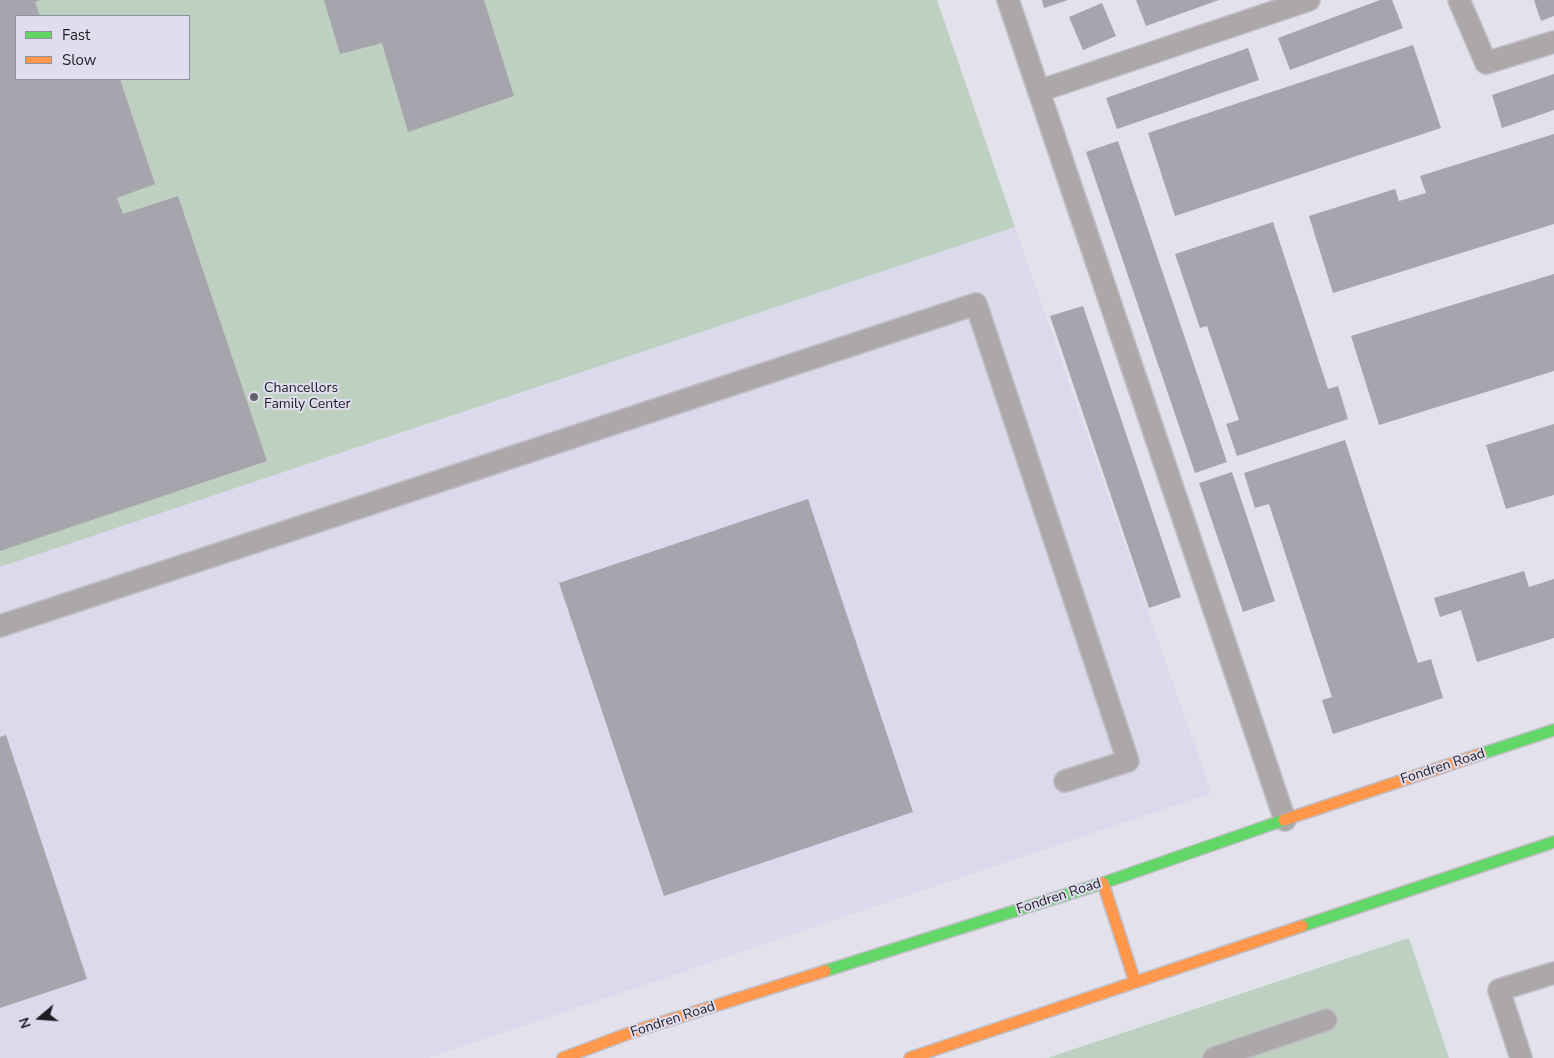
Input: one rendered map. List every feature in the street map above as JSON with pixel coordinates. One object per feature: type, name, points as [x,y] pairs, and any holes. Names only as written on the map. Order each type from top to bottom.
[{"type":"main road","name":"Fondren Road","points":[[563,1058],[644,1029],[1103,883],[1554,730]]},
{"type":"main road","points":[[910,1058],[1554,842]]},
{"type":"main road","points":[[1103,883],[1135,982]]},
{"type":"lane","points":[[1008,0],[1286,820]]},
{"type":"lane","points":[[1039,91],[1309,0]]},
{"type":"lane","points":[[1459,0],[1486,63],[1554,42]]},
{"type":"lane","points":[[0,626],[976,304],[1128,761],[1065,781]]},
{"type":"lane","points":[[1521,1058],[1499,990],[1554,973]]},
{"type":"lane","points":[[1214,1058],[1326,1020]]},
{"type":"shaded area","points":[[1015,227],[1211,793],[428,1058],[0,1058],[0,567]]},
{"type":"green space","name":"Chancellors Family Center","points":[[0,0],[937,0],[1015,227],[0,567]]},
{"type":"green space","points":[[1409,938],[1449,1058],[1047,1058]]},
{"type":"building","points":[[0,0],[40,0],[35,2],[40,15],[15,15],[15,80],[120,80],[155,184],[117,198],[123,214],[178,196],[267,461],[0,551]]},
{"type":"building","points":[[324,0],[484,0],[514,96],[408,132],[382,43],[340,54]]},
{"type":"building","points":[[1042,0],[1068,0],[1044,8]]},
{"type":"building","points":[[1136,0],[1219,0],[1146,26]]},
{"type":"building","points":[[1380,0],[1392,0],[1403,28],[1290,70],[1278,38]]},
{"type":"building","points":[[1534,0],[1554,0],[1554,16],[1541,21]]},
{"type":"building","points":[[1102,3],[1116,36],[1083,50],[1069,17]]},
{"type":"building","points":[[1413,45],[1441,128],[1175,216],[1148,133]]},
{"type":"building","points":[[1248,48],[1259,80],[1117,129],[1106,98]]},
{"type":"building","points":[[1554,74],[1554,110],[1502,128],[1492,95]]},
{"type":"building","points":[[1554,134],[1554,224],[1333,293],[1309,216],[1395,189],[1399,201],[1426,193],[1420,176]]},
{"type":"building","points":[[1118,141],[1227,462],[1195,473],[1086,152]]},
{"type":"building","points":[[1273,222],[1328,389],[1338,386],[1348,419],[1237,456],[1226,424],[1239,420],[1207,326],[1200,328],[1175,254]]},
{"type":"building","points":[[1554,274],[1554,371],[1379,425],[1351,336]]},
{"type":"building","points":[[1083,306],[1181,597],[1149,608],[1050,316]]},
{"type":"building","points":[[1554,424],[1554,495],[1506,509],[1486,445]]},
{"type":"building","points":[[1345,440],[1418,663],[1431,659],[1443,698],[1333,734],[1322,700],[1332,697],[1269,504],[1255,508],[1244,473]]},
{"type":"building","points":[[1232,472],[1275,601],[1243,612],[1199,483]]},
{"type":"building","points":[[808,499],[913,812],[664,896],[559,583]]},
{"type":"building","points":[[1524,571],[1529,587],[1554,579],[1554,638],[1477,662],[1461,610],[1440,617],[1434,598]]},
{"type":"building","points":[[6,735],[87,979],[0,1008],[0,737]]},
{"type":"traffic: fast","points":[[1481,754],[1554,730]]},
{"type":"traffic: fast","points":[[825,971],[1103,883],[1284,820]]},
{"type":"traffic: fast","points":[[1302,926],[1554,842]]},
{"type":"traffic: slow","points":[[1284,820],[1481,754]]},
{"type":"traffic: slow","points":[[1103,883],[1135,982]]},
{"type":"traffic: slow","points":[[910,1058],[1302,926]]},
{"type":"traffic: slow","points":[[563,1058],[635,1031],[825,971]]},
{"type":"place","name":"Chancellors Family Center","points":[[254,397]]}]
